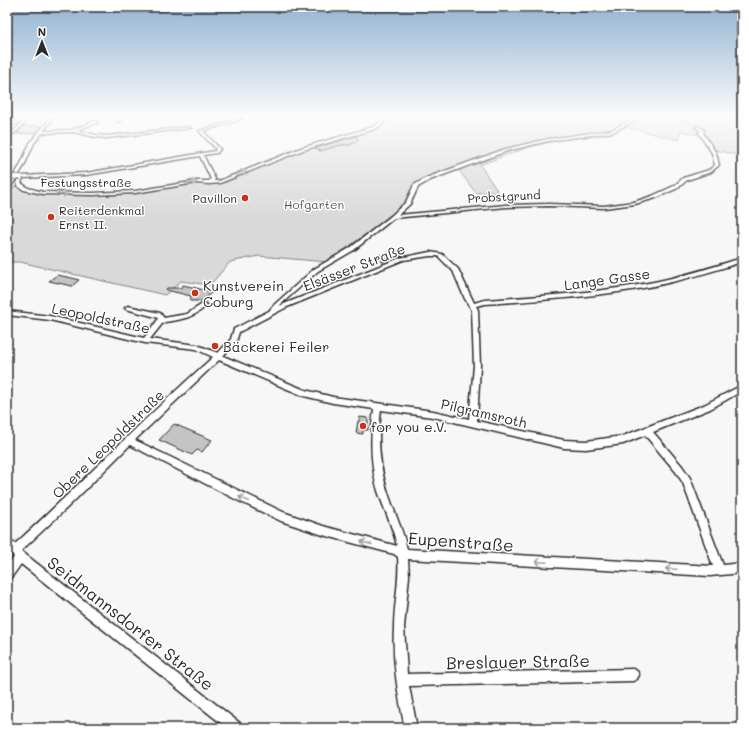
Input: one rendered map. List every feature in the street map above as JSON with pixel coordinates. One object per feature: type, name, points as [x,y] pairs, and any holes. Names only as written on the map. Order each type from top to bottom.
[{"type":"street","points":[[7,189],[22,166],[29,149]]},
{"type":"street","points":[[7,178],[21,176],[86,174],[200,155],[217,149]]},
{"type":"street","name":"Festungsstraße","points":[[21,176],[19,183],[21,186],[35,191],[58,194],[126,193],[196,182],[222,182],[267,162],[301,149]]},
{"type":"street","points":[[271,312],[316,270],[352,249],[393,217],[408,203],[416,186],[428,179],[509,149]]},
{"type":"street","name":"Probstgrund","points":[[393,217],[506,206],[550,205],[604,207],[640,202],[676,186],[685,179],[710,171],[717,165],[712,149]]},
{"type":"street","points":[[200,155],[214,179],[209,183]]},
{"type":"street","name":"Elsässer Straße","points":[[236,331],[271,312],[402,259],[430,254],[440,255],[456,270],[472,305]]},
{"type":"street","name":"Lange Gasse","points":[[472,305],[485,302],[574,297],[626,290],[695,275],[742,260]]},
{"type":"street","points":[[144,341],[160,322],[167,318],[188,316],[204,305]]},
{"type":"street","points":[[472,305],[475,310],[477,351],[472,422]]},
{"type":"street","points":[[128,308],[158,315],[160,322]]},
{"type":"street","name":"Leopoldstraße","points":[[7,313],[50,318],[144,341],[190,346],[218,356]]},
{"type":"street","name":"Obere Leopoldstraße","points":[[7,574],[17,554],[47,522],[234,340],[236,331]]},
{"type":"street","name":"Pilgramsroth","points":[[218,356],[304,393],[378,408],[433,414],[564,444],[586,445],[623,440],[707,407],[742,388]]},
{"type":"street","points":[[378,408],[375,432],[376,461],[379,480],[400,536],[403,554],[404,569],[399,638],[403,680],[411,728]]},
{"type":"street","points":[[647,431],[679,469],[687,481],[715,571]]},
{"type":"street","name":"Eupenstraße","points":[[129,441],[218,487],[283,516],[324,531],[395,550],[403,554],[715,571],[742,568]]},
{"type":"street","name":"Seidmannsdorfer Straße","points":[[7,542],[17,554],[237,728]]},
{"type":"street","name":"Breslauer Straße","points":[[403,680],[633,675]]},
{"type":"green space","name":"Hofgarten","points":[[306,149],[523,149],[480,165],[498,192],[476,193],[457,168],[420,182],[406,203],[397,212],[327,262],[259,256],[230,262],[210,285],[181,281],[165,295],[20,262],[7,262],[7,192],[18,185],[40,193],[55,195],[88,196],[129,194],[193,183],[226,182],[290,154]]},
{"type":"green space","points":[[712,149],[742,149],[742,156]]},
{"type":"building","points":[[398,250],[403,255],[382,262],[377,256]]},
{"type":"building","points":[[57,275],[79,280],[72,286],[49,281]]},
{"type":"building","name":"Kunstverein Coburg","points":[[183,285],[212,292],[202,301],[190,301],[191,296],[166,290],[167,288],[181,288]]},
{"type":"building","name":"for you e.V.","points":[[360,417],[368,418],[368,430],[363,430],[363,434],[356,433]]},
{"type":"building","points":[[174,424],[212,440],[202,452],[197,450],[192,455],[159,440]]},
{"type":"place","name":"Pavillon","points":[[245,198]]},
{"type":"place","name":"Reiterdenkmal Ernst II.","points":[[51,217]]},
{"type":"place","name":"Kunstverein Coburg","points":[[195,293]]},
{"type":"place","name":"Bäckerei Feiler","points":[[215,346]]},
{"type":"place","name":"for you e.V.","points":[[363,426]]}]
